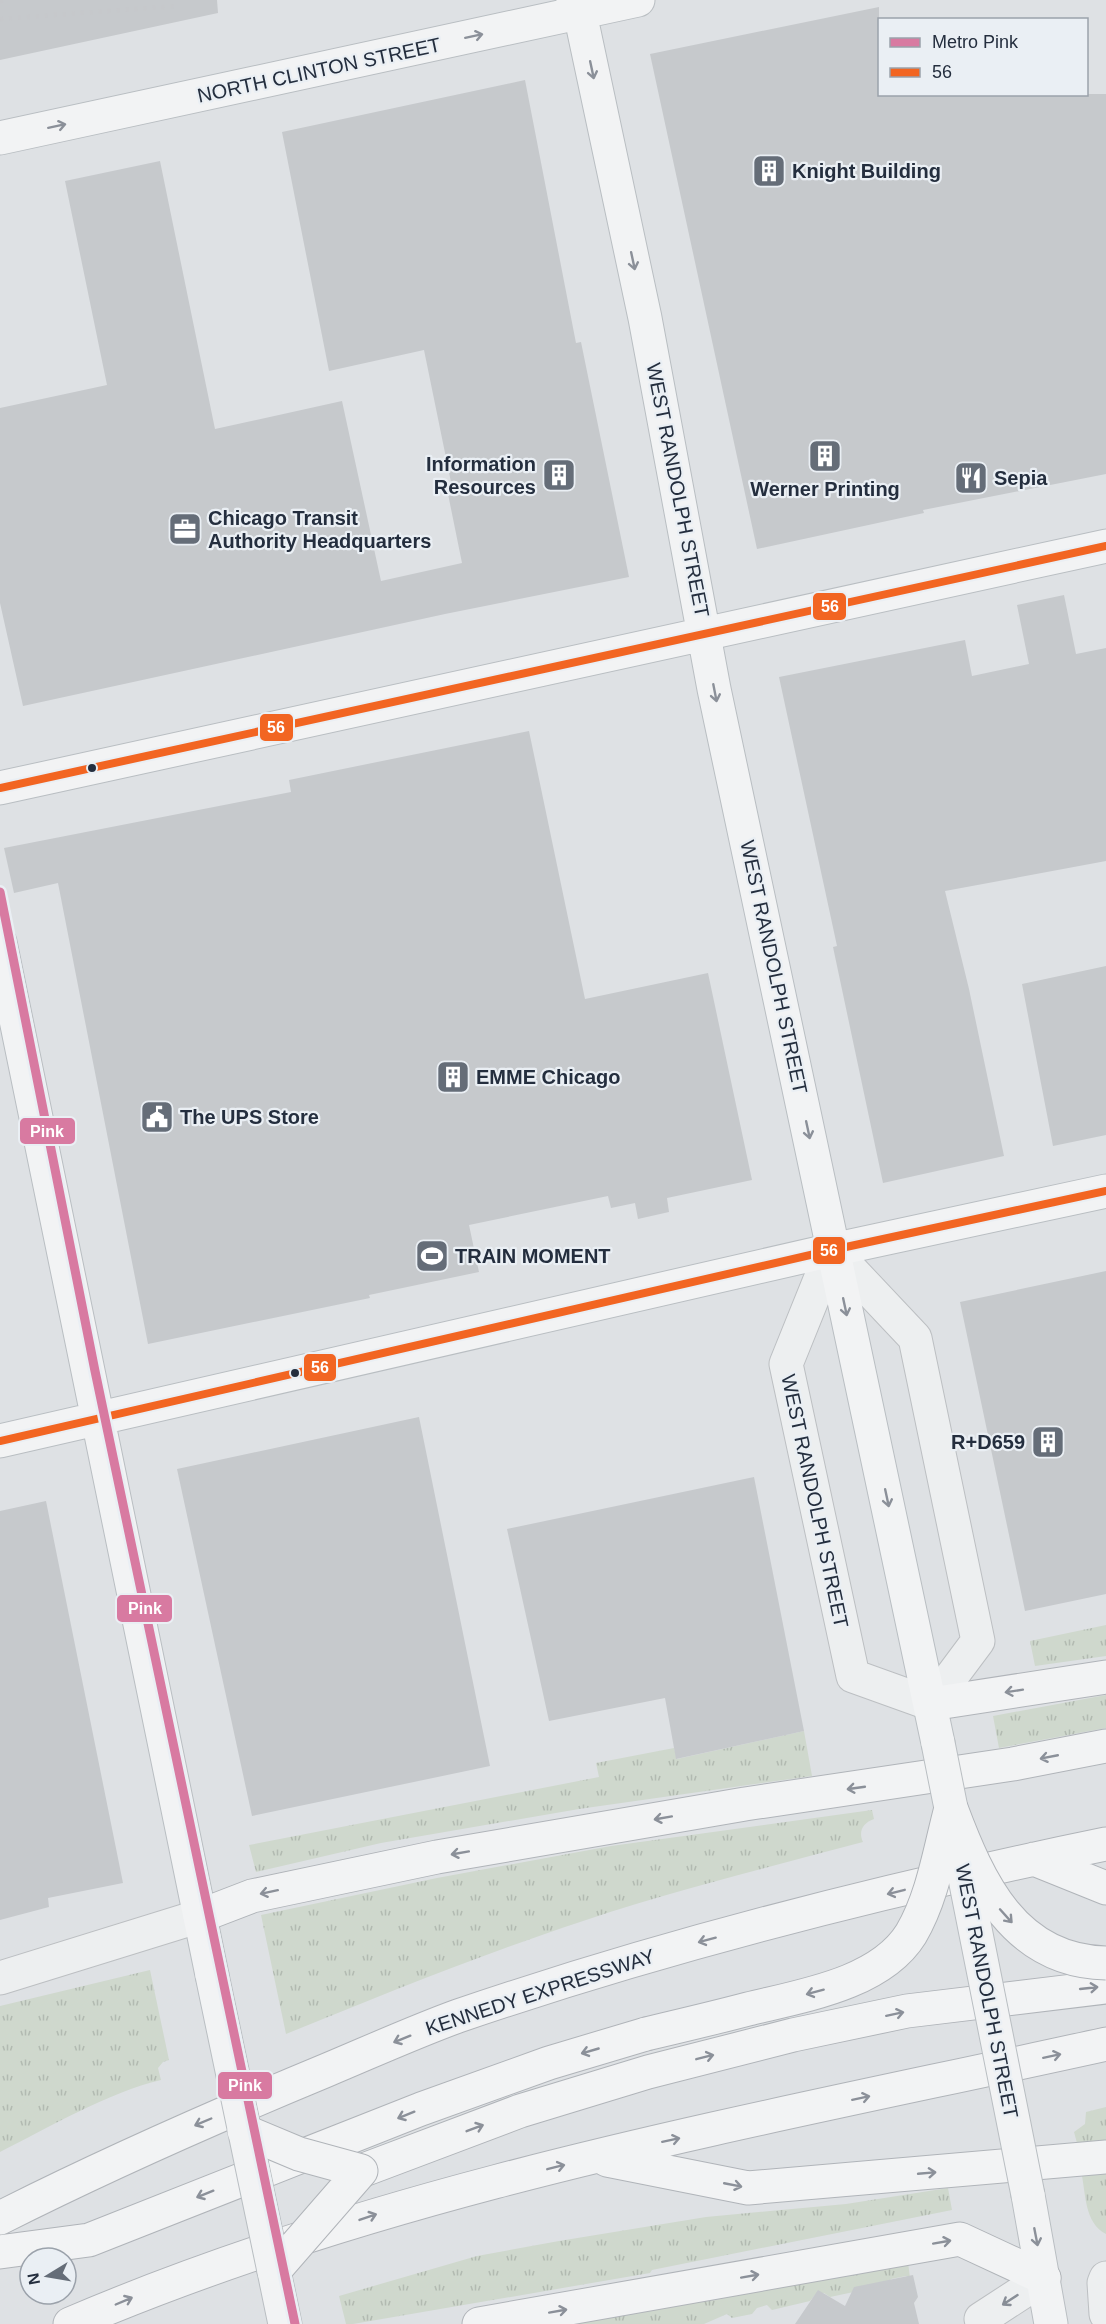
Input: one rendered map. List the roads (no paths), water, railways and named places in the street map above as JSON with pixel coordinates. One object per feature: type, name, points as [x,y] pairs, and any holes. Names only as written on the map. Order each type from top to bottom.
[{"type":"main road","name":"NORTH CLINTON STREET","points":[[0,138],[578,4],[638,0]]},
{"type":"main road","name":"WEST RANDOLPH STREET","points":[[578,4],[645,318],[705,635],[832,1250],[931,1704],[1028,2195],[1051,2324]]},
{"type":"main road","points":[[0,788],[1106,546]]},
{"type":"main road","points":[[0,942],[96,1419],[285,2324]]},
{"type":"main road","points":[[0,1441],[832,1250],[1106,1191]]},
{"type":"main road","points":[[931,1704],[1106,1677]]},
{"type":"main road","points":[[200,1916],[252,1896],[437,1857],[746,1804],[1013,1764],[1106,1746]]},
{"type":"main road","points":[[951,1808],[985,1887],[1010,1921],[1044,1947],[1065,1957],[1089,1963],[1106,1963]]},
{"type":"main road","points":[[0,2252],[89,2240],[421,2109],[549,2063],[646,2034],[823,1991],[855,1979],[889,1959],[910,1935],[927,1899],[951,1808]]},
{"type":"main road","name":"KENNEDY EXPRESSWAY","points":[[0,2218],[129,2154],[454,2018],[619,1963],[1035,1859],[1106,1844]]},
{"type":"main road","points":[[1035,1859],[1106,1888]]},
{"type":"main road","points":[[273,2271],[361,2171],[520,2111],[648,2072],[793,2035],[907,2011],[1106,1987]]},
{"type":"main road","points":[[70,2324],[135,2296],[407,2204],[593,2157],[1106,2044]]},
{"type":"main road","points":[[244,2131],[299,2154],[361,2171]]},
{"type":"main road","points":[[593,2157],[748,2188],[1106,2157]]},
{"type":"main road","points":[[479,2324],[960,2239],[1044,2278]]},
{"type":"street","points":[[832,1250],[915,1338],[978,1641],[931,1704]]},
{"type":"street","name":"WEST RANDOLPH STREET","points":[[832,1250],[786,1364],[853,1676],[931,1704]]},
{"type":"street","points":[[0,1978],[200,1916]]},
{"type":"street","points":[[983,2324],[981,2319],[1044,2278]]},
{"type":"street","points":[[1106,2278],[1106,2314]]},
{"type":"railway","points":[[0,1],[6,0]]},
{"type":"railway","points":[[0,19],[177,6]]},
{"type":"metro line","name":"Pink","points":[[0,892],[95,1371],[295,2324]]},
{"type":"place","name":"Knight Building","points":[[769,171]]},
{"type":"place","name":"Werner Printing","points":[[825,456]]},
{"type":"place","name":"Information Resources","points":[[559,475]]},
{"type":"place","name":"Sepia","points":[[971,478]]},
{"type":"place","name":"Chicago Transit Authority Headquarters","points":[[185,529]]},
{"type":"place","name":"EMME Chicago","points":[[453,1077]]},
{"type":"place","name":"The UPS Store","points":[[157,1117]]},
{"type":"place","name":"TRAIN MOMENT","points":[[432,1256]]},
{"type":"place","name":"R+D659","points":[[1048,1442]]}]
